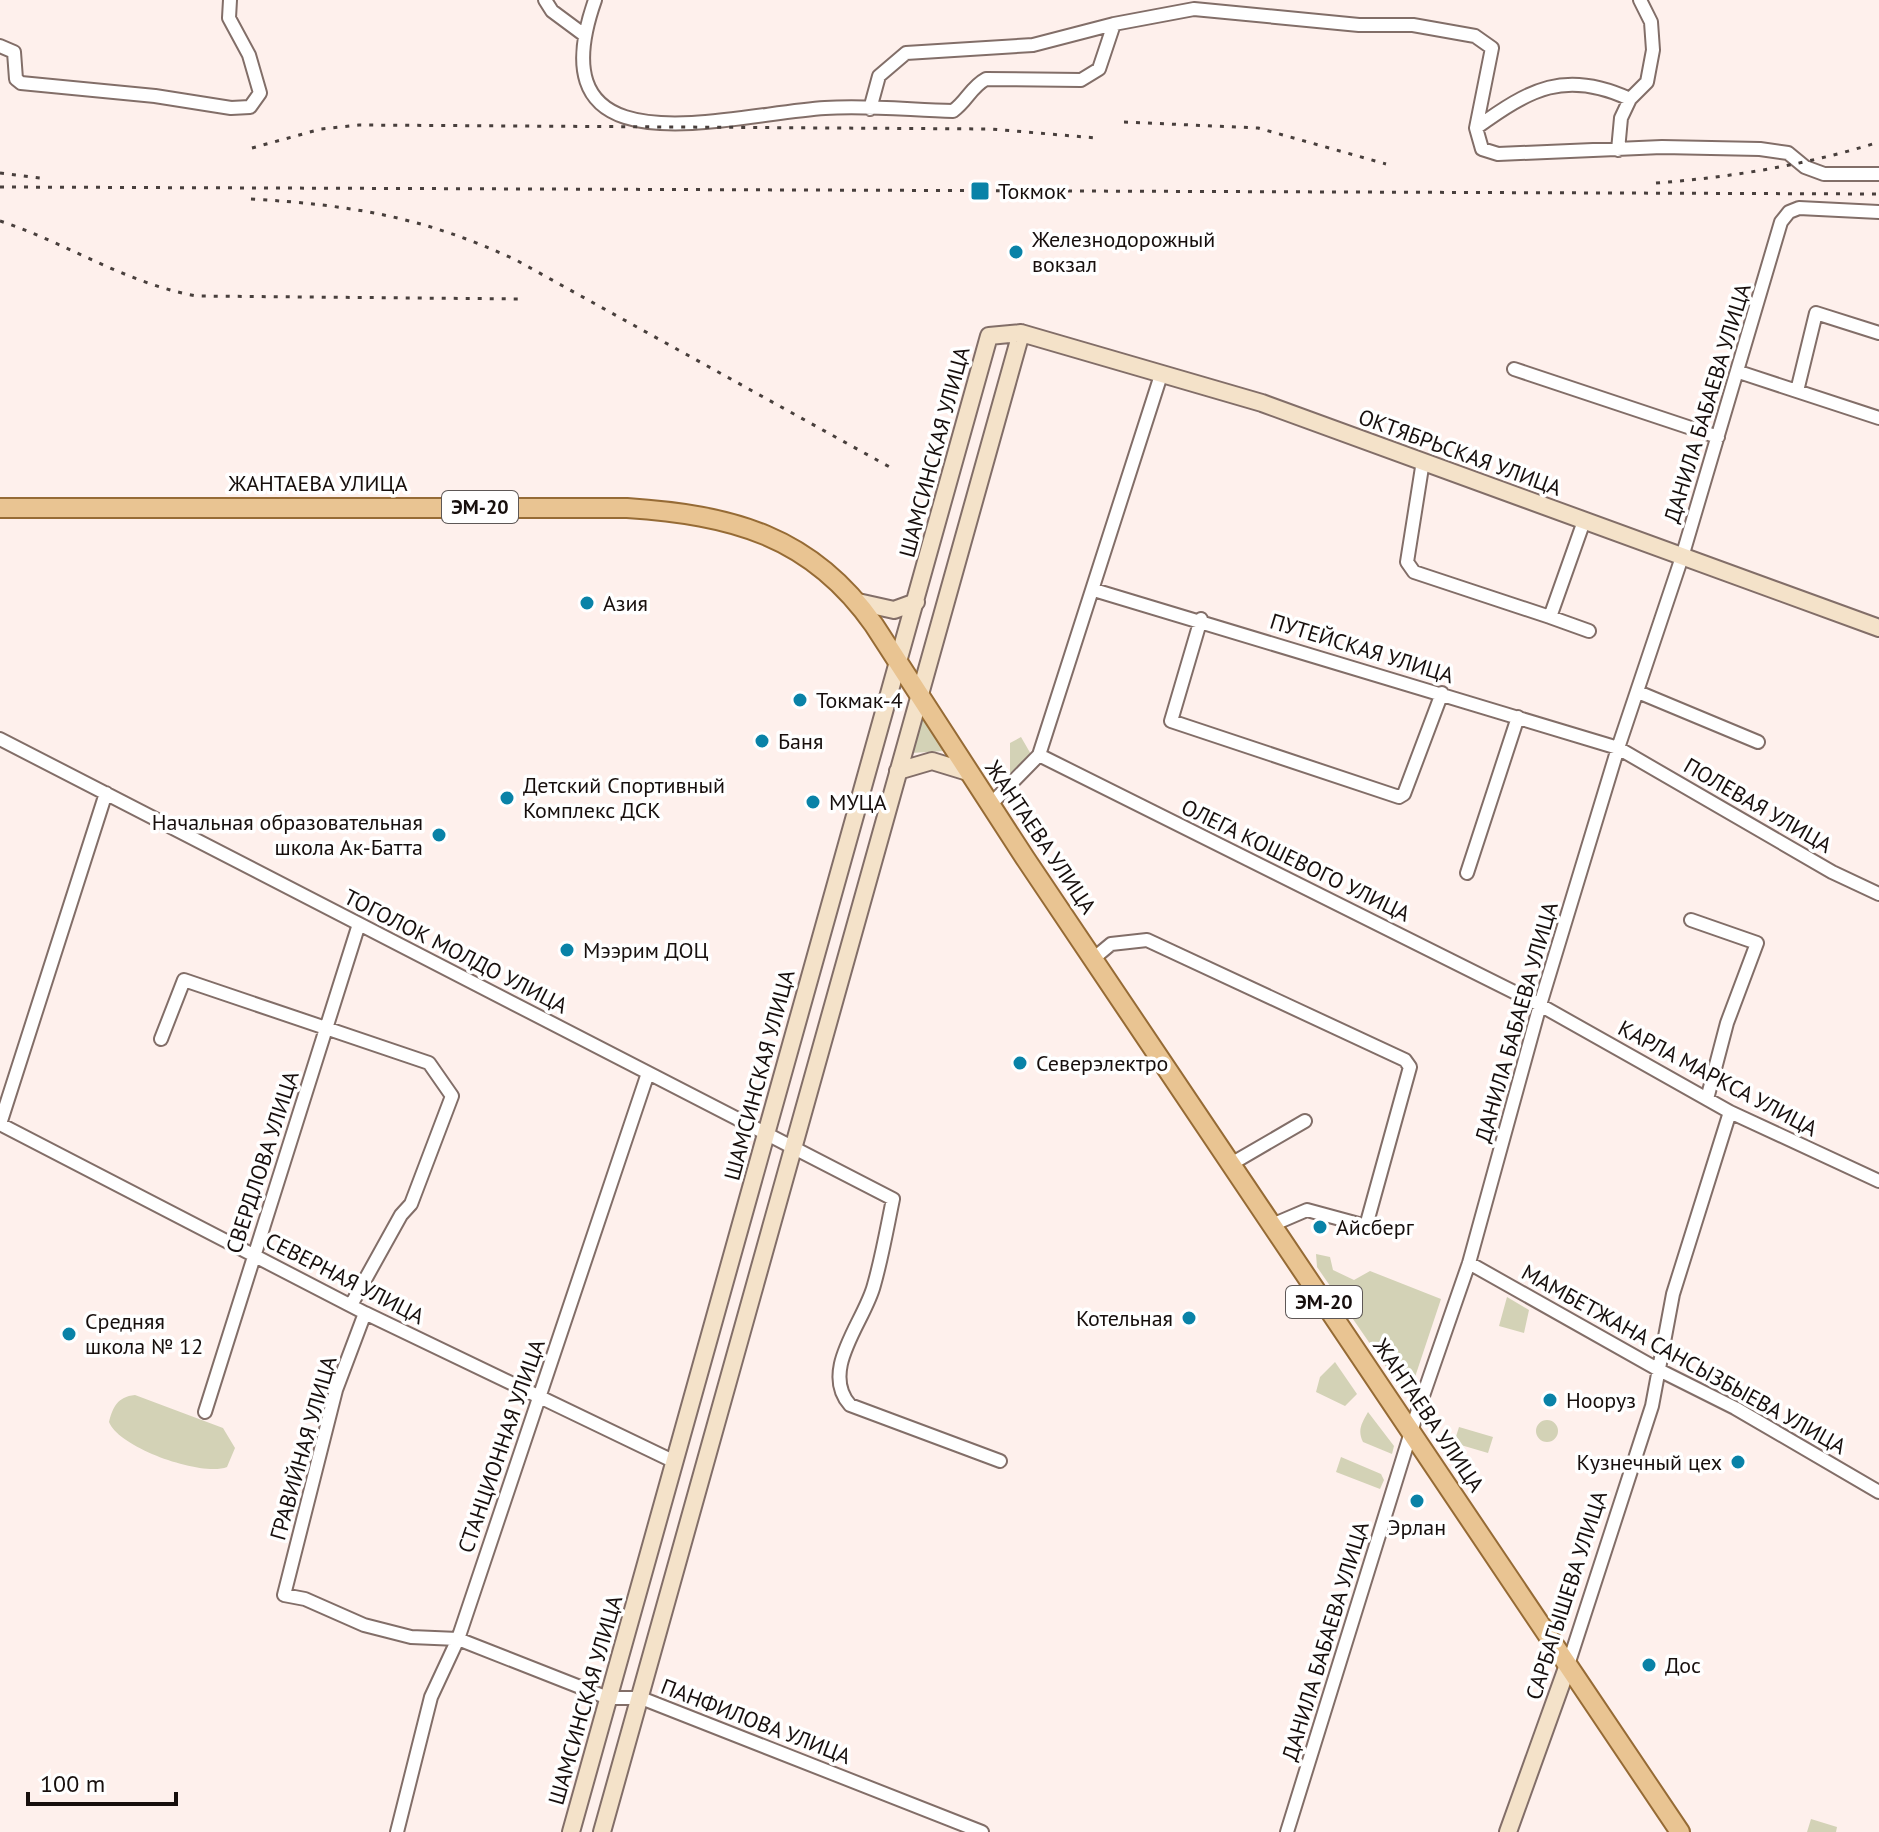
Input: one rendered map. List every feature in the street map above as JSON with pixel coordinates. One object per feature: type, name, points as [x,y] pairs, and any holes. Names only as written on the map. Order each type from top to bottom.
[{"type":"main road","name":"ОКТЯБРЬСКАЯ УЛИЦА","points":[[1021,333],[1262,403],[1879,628]]},
{"type":"main road","name":"ШАМСИНСКАЯ УЛИЦА","points":[[571,1832],[840,863],[900,664],[989,336],[1021,333]]},
{"type":"main road","points":[[602,1832],[1021,333]]},
{"type":"main road","name":"ЖАНТАЕВА УЛИЦА","points":[[0,508],[569,507],[703,514],[795,548],[815,559],[858,602],[990,805],[1680,1832]]},
{"type":"main road","points":[[858,602],[894,610],[916,602]]},
{"type":"main road","points":[[898,771],[932,761],[968,772]]},
{"type":"main road","name":"САРБАГЫШЕВА УЛИЦА","points":[[1508,1832],[1568,1665]]},
{"type":"street","points":[[0,46],[14,52],[16,79],[21,83],[155,96],[231,108],[250,107],[256,103],[260,93],[249,55],[229,18],[230,0]]},
{"type":"street","points":[[545,0],[552,11],[583,34]]},
{"type":"street","points":[[595,0],[583,34],[581,62],[588,93],[614,114],[641,121],[727,122],[825,108],[953,111],[966,101],[975,85],[986,79],[1081,80],[1099,69],[1114,24]]},
{"type":"street","points":[[1618,150],[1621,118],[1630,99],[1647,82],[1653,50],[1651,22],[1640,0]]},
{"type":"street","points":[[870,109],[879,76],[906,53],[1033,45],[1114,24],[1194,9],[1359,25],[1413,25],[1475,36],[1492,48],[1476,128],[1482,149],[1498,154],[1760,149],[1788,153],[1805,167],[1824,174],[1879,174]]},
{"type":"street","points":[[1476,128],[1511,103],[1547,86],[1581,83],[1630,99]]},
{"type":"street","name":"ДАНИЛА БАБАЕВА УЛИЦА","points":[[1287,1832],[1412,1433],[1469,1263],[1537,1003],[1682,557],[1781,222],[1789,212],[1799,208],[1879,212]]},
{"type":"street","points":[[1797,391],[1816,313],[1879,333]]},
{"type":"street","points":[[1514,369],[1718,437]]},
{"type":"street","points":[[1739,372],[1879,418]]},
{"type":"street","points":[[990,805],[1039,755],[1161,375]]},
{"type":"street","points":[[1423,461],[1409,568],[1589,631]]},
{"type":"street","points":[[1550,617],[1584,521]]},
{"type":"street","name":"ПУТЕЙСКАЯ УЛИЦА","points":[[1094,590],[1201,619],[1618,748]]},
{"type":"street","points":[[1201,619],[1171,721],[1399,797],[1404,794],[1442,693]]},
{"type":"street","points":[[1638,692],[1758,742]]},
{"type":"street","points":[[1467,873],[1518,717]]},
{"type":"street","name":"ТОГОЛОК МОЛДО УЛИЦА","points":[[0,739],[893,1199],[874,1288],[840,1368],[842,1396],[850,1405],[1000,1461]]},
{"type":"street","name":"ПОЛЕВАЯ УЛИЦА","points":[[1618,748],[1832,872],[1879,894]]},
{"type":"street","name":"ОЛЕГА КОШЕВОГО УЛИЦА","points":[[1039,755],[1537,1003]]},
{"type":"street","points":[[0,1124],[106,793]]},
{"type":"street","points":[[1691,920],[1757,943],[1727,1023],[1707,1099]]},
{"type":"street","name":"СВЕРДЛОВА УЛИЦА","points":[[205,1412],[359,924]]},
{"type":"street","points":[[1093,959],[1111,944],[1147,940],[1405,1060],[1410,1067],[1366,1226],[1307,1210],[1272,1225]]},
{"type":"street","points":[[161,1039],[184,980],[326,1025],[429,1063],[452,1096],[411,1204],[401,1215],[351,1305]]},
{"type":"street","name":"КАРЛА МАРКСА УЛИЦА","points":[[1537,1003],[1730,1112],[1879,1181]]},
{"type":"street","name":"СТАНЦИОННАЯ УЛИЦА","points":[[397,1832],[431,1697],[458,1639],[648,1073]]},
{"type":"street","name":"САРБАГЫШЕВА УЛИЦА","points":[[1568,1665],[1652,1406],[1673,1294],[1730,1112]]},
{"type":"street","points":[[1231,1164],[1305,1121]]},
{"type":"street","name":"СЕВЕРНАЯ УЛИЦА","points":[[0,1124],[365,1313],[675,1462]]},
{"type":"street","name":"МАМБЕТЖАНА САНСЫЗБЫЕВА УЛИЦА","points":[[1469,1263],[1659,1370],[1735,1408],[1879,1492]]},
{"type":"street","name":"ГРАВИЙНАЯ УЛИЦА","points":[[284,1595],[336,1390],[365,1313]]},
{"type":"street","name":"ПАНФИЛОВА УЛИЦА","points":[[284,1595],[305,1599],[364,1625],[411,1637],[458,1639],[608,1698],[641,1698],[982,1832]]},
{"type":"green space","points":[[919,712],[945,751],[911,753]]},
{"type":"green space","points":[[1021,737],[1032,756],[1010,774],[1010,743]]},
{"type":"green space","points":[[1316,1254],[1330,1257],[1333,1270],[1354,1280],[1370,1271],[1441,1299],[1410,1392],[1402,1390],[1317,1267]]},
{"type":"green space","points":[[1507,1297],[1529,1310],[1524,1333],[1499,1326]]},
{"type":"green space","points":[[1335,1362],[1357,1394],[1345,1406],[1316,1392],[1320,1377]]},
{"type":"green space","points":[[135,1395],[223,1428],[235,1448],[227,1467],[199,1468],[181,1464],[144,1450],[116,1432],[109,1422],[112,1412],[124,1398]]},
{"type":"green space","points":[[1368,1412],[1394,1446],[1392,1454],[1363,1442],[1360,1430]]},
{"type":"green space","points":[[1547,1420],[1555,1423],[1558,1431],[1555,1439],[1547,1442],[1539,1439],[1536,1431],[1539,1423]]},
{"type":"green space","points":[[1459,1427],[1493,1437],[1488,1453],[1454,1443]]},
{"type":"green space","points":[[1341,1457],[1381,1474],[1384,1480],[1380,1489],[1336,1472]]},
{"type":"green space","points":[[1811,1819],[1837,1827],[1836,1832],[1807,1832]]},
{"type":"railway","points":[[1124,122],[1258,128],[1386,164]]},
{"type":"railway","points":[[252,148],[321,129],[359,125],[990,129],[1097,138]]},
{"type":"railway","points":[[1656,183],[1769,169],[1879,142]]},
{"type":"railway","points":[[0,173],[40,178]]},
{"type":"railway","points":[[0,187],[1879,194]]},
{"type":"railway","points":[[251,199],[322,205],[387,216],[482,245],[516,260],[895,470]]},
{"type":"railway","points":[[0,221],[122,273],[197,296],[524,299]]},
{"type":"place","name":"Токмок","points":[[980,191]]},
{"type":"place","name":"Железнодорожный вокзал","points":[[1016,252]]},
{"type":"place","name":"Азия","points":[[587,603]]},
{"type":"place","name":"Токмак-4","points":[[800,700]]},
{"type":"place","name":"Баня","points":[[762,741]]},
{"type":"place","name":"Детский Спортивный Комплекс ДСК","points":[[507,798]]},
{"type":"place","name":"МУЦА","points":[[813,802]]},
{"type":"place","name":"Начальная образовательная школа Ак-Батта","points":[[439,835]]},
{"type":"place","name":"Мээрим ДОЦ","points":[[567,950]]},
{"type":"place","name":"Северэлектро","points":[[1020,1063]]},
{"type":"place","name":"Айсберг","points":[[1320,1227]]},
{"type":"place","name":"Котельная","points":[[1189,1318]]},
{"type":"place","name":"Средняя школа № 12","points":[[69,1334]]},
{"type":"place","name":"Нооруз","points":[[1550,1400]]},
{"type":"place","name":"Кузнечный цех","points":[[1738,1462]]},
{"type":"place","name":"Эрлан","points":[[1417,1501]]},
{"type":"place","name":"Дос","points":[[1649,1665]]}]
